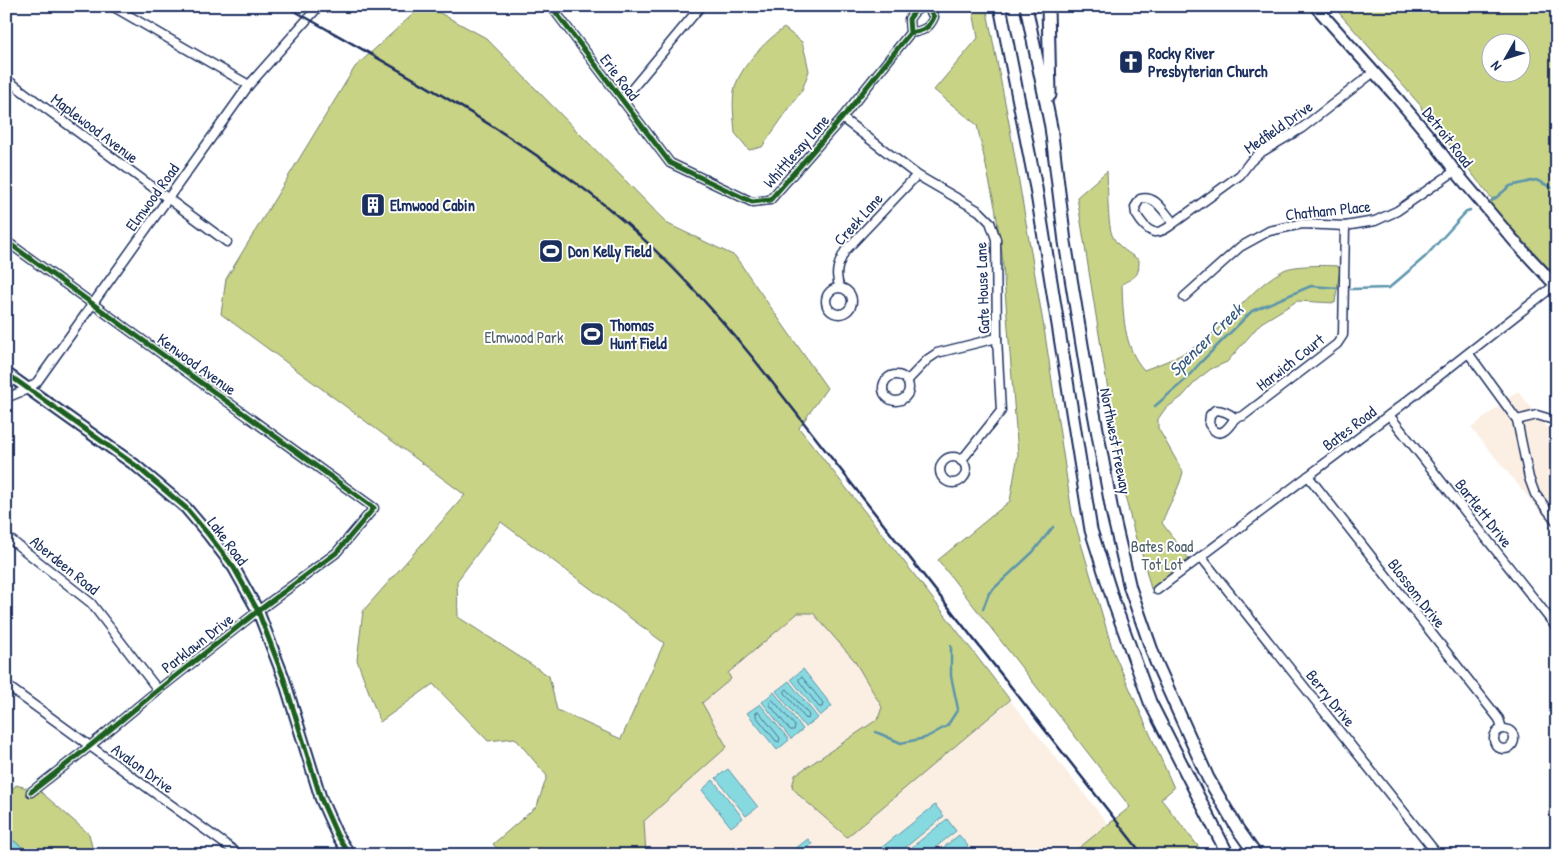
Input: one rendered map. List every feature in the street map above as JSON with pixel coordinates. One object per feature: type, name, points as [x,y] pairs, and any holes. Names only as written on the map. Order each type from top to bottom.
[{"type":"highway","points":[[1000,6],[1036,188],[1091,530],[1114,603],[1150,702],[1228,855]]},
{"type":"highway","name":"Northwest Freeway","points":[[1026,6],[1051,127],[1065,242],[1087,375],[1112,511],[1130,588],[1156,662],[1208,778],[1237,828],[1256,855]]},
{"type":"highway","points":[[1048,6],[1051,127]]},
{"type":"main road","name":"Detroit Road","points":[[1315,6],[1429,136],[1455,171],[1515,242],[1556,286]]},
{"type":"main road","name":"Lake Road","points":[[6,373],[135,465],[186,508],[234,568],[258,611],[283,676],[321,799],[350,855]]},
{"type":"street","points":[[112,6],[249,85]]},
{"type":"street","name":"Elmwood Road","points":[[6,398],[28,389],[37,382],[249,85],[319,6]]},
{"type":"street","name":"Erie Road","points":[[551,6],[670,163]]},
{"type":"street","points":[[622,101],[701,6]]},
{"type":"street","name":"Whittlesay Lane","points":[[670,163],[752,202],[770,200],[842,118],[910,33]]},
{"type":"street","name":"Medfield Drive","points":[[1174,223],[1156,201],[1151,198],[1140,199],[1137,203],[1136,214],[1151,232],[1158,234],[1164,232],[1240,175],[1260,153],[1302,128],[1374,72]]},
{"type":"street","name":"Maplewood Avenue","points":[[6,79],[227,242]]},
{"type":"street","name":"Gate House Lane","points":[[842,118],[917,175],[979,211],[990,222],[996,239],[997,338],[1001,410],[961,461]]},
{"type":"street","name":"Chatham Place","points":[[1184,297],[1240,247],[1269,231],[1302,224],[1345,226],[1375,221],[1397,211],[1455,171]]},
{"type":"street","name":"Creek Lane","points":[[840,288],[837,281],[837,265],[845,251],[917,175]]},
{"type":"street","name":"Harwich Court","points":[[1235,418],[1243,416],[1337,344],[1343,335],[1345,226]]},
{"type":"street","name":"Kenwood Avenue","points":[[6,241],[374,508]]},
{"type":"street","name":"Bates Road","points":[[1157,590],[1390,415],[1556,286]]},
{"type":"street","points":[[907,381],[928,359],[937,353],[997,338]]},
{"type":"street","points":[[1469,354],[1517,420],[1529,478],[1535,494],[1557,522]]},
{"type":"street","points":[[1517,420],[1537,414],[1557,421]]},
{"type":"street","name":"Bartlett Drive","points":[[1390,415],[1557,628]]},
{"type":"street","name":"Blossom Drive","points":[[1308,476],[1499,719],[1502,729]]},
{"type":"street","name":"Parklawn Drive","points":[[30,792],[258,611],[336,553],[374,508]]},
{"type":"street","name":"Aberdeen Road","points":[[6,536],[92,603],[158,690]]},
{"type":"street","name":"Berry Drive","points":[[1202,558],[1438,855]]},
{"type":"street","name":"Avalon Drive","points":[[6,685],[240,855]]},
{"type":"shaded area","points":[[1518,391],[1547,427],[1557,431],[1557,532],[1471,428]]},
{"type":"shaded area","points":[[798,613],[813,613],[854,660],[882,707],[878,719],[794,775],[792,787],[846,837],[1010,700],[1109,825],[1070,855],[646,855],[644,821],[727,747],[702,703],[731,679],[728,673]]},
{"type":"green space","name":"Elmwood Park","points":[[422,6],[427,6],[486,38],[668,224],[735,256],[827,388],[799,428],[1010,700],[847,837],[792,787],[795,775],[878,719],[882,707],[854,660],[813,613],[798,613],[728,673],[731,679],[702,703],[727,747],[644,821],[646,855],[502,855],[493,844],[537,806],[547,776],[515,738],[488,741],[433,684],[380,722],[357,660],[363,611],[465,495],[221,314],[226,279],[355,67]],"holes":[[[501,522],[664,643],[621,739],[557,710],[549,676],[458,617],[457,581]]]},
{"type":"green space","points":[[972,6],[986,6],[1009,123],[1044,328],[1072,513],[1113,651],[1174,788],[1161,799],[1205,855],[1070,855],[1130,807],[938,560],[1010,501],[1018,454],[1002,253],[995,207],[977,125],[934,90],[978,38]]},
{"type":"green space","points":[[1333,6],[1557,6],[1557,277],[1488,202],[1498,196],[1492,199],[1422,110],[1421,106]]},
{"type":"green space","points":[[784,28],[802,42],[809,71],[802,90],[762,147],[749,150],[735,133],[734,91],[741,74],[754,56]]},
{"type":"green space","name":"Bates Road Tot Lot","points":[[1107,171],[1111,232],[1124,250],[1139,260],[1136,275],[1122,284],[1122,295],[1128,340],[1137,361],[1144,370],[1196,346],[1221,326],[1264,283],[1284,270],[1295,267],[1318,266],[1337,266],[1340,269],[1335,303],[1297,301],[1261,323],[1227,362],[1211,369],[1198,379],[1182,397],[1165,409],[1158,419],[1158,428],[1183,472],[1162,523],[1189,559],[1151,589],[1125,496],[1077,197]]},
{"type":"green space","points":[[16,785],[41,792],[89,834],[94,855],[33,855],[6,835],[6,796]]},
{"type":"water","points":[[803,669],[832,706],[820,716],[791,679]]},
{"type":"water","points":[[789,681],[818,718],[805,727],[776,691]]},
{"type":"water","points":[[774,692],[803,729],[791,739],[762,702]]},
{"type":"water","points":[[760,704],[789,740],[777,750],[747,713]]},
{"type":"water","points":[[728,769],[758,807],[746,816],[716,778]]},
{"type":"water","points":[[713,780],[743,818],[731,827],[702,790]]},
{"type":"water","points":[[935,805],[944,816],[896,855],[879,855],[876,852]]},
{"type":"water","points":[[947,819],[956,831],[926,855],[902,855]]},
{"type":"water","points":[[6,835],[33,855],[6,855]]},
{"type":"water","points":[[959,835],[968,846],[958,855],[934,855]]},
{"type":"water","points":[[808,839],[812,844],[800,853],[796,848]]},
{"type":"water","points":[[738,849],[754,850],[759,855],[731,855]]},
{"type":"waterway","name":"Spencer Creek","points":[[1492,201],[1510,186],[1536,180],[1557,190]]},
{"type":"waterway","name":"Spencer Creek","points":[[1351,289],[1389,288],[1425,257],[1470,210]]},
{"type":"waterway","name":"Spencer Creek","points":[[1155,406],[1184,381],[1252,311],[1311,286],[1338,288]]},
{"type":"waterway","name":"Spencer Creek","points":[[983,609],[989,593],[1033,552],[1053,527]]},
{"type":"waterway","name":"Spencer Creek","points":[[876,732],[901,743],[925,738],[947,726],[958,709],[951,676],[951,646]]},
{"type":"railway","points":[[286,6],[440,94],[516,141],[588,192],[655,249],[715,313],[753,358],[1143,855]]},
{"type":"cycle path","points":[[551,6],[670,163],[752,202],[770,200],[842,118],[910,33],[922,30],[930,24],[934,17],[929,9],[922,7],[915,11],[909,19],[910,33]]},
{"type":"cycle path","points":[[6,241],[374,508],[336,553],[258,611],[31,792]]},
{"type":"cycle path","points":[[6,373],[135,465],[186,508],[234,568],[258,611],[283,676],[321,799],[337,835],[350,855]]},
{"type":"place","name":"Rocky River Presbyterian Church","points":[[1131,62]]},
{"type":"place","name":"Elmwood Cabin","points":[[373,205]]},
{"type":"place","name":"Don Kelly Field","points":[[551,251]]},
{"type":"place","name":"Thomas Hunt Field","points":[[592,334]]}]
